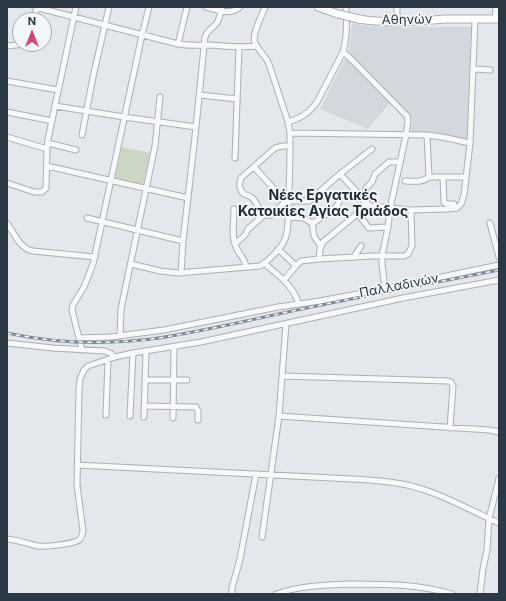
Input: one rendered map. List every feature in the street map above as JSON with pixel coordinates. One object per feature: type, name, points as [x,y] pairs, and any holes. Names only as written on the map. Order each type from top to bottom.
[{"type":"main road","name":"Αθηνών","points":[[318,7],[338,14],[374,21],[497,19]]},
{"type":"street","points":[[36,7],[178,44],[194,46],[257,46]]},
{"type":"street","points":[[7,183],[34,192],[42,192],[45,190],[48,143],[76,7]]},
{"type":"street","points":[[82,135],[109,7]]},
{"type":"street","points":[[82,350],[72,310],[73,305],[87,281],[94,257],[149,7]]},
{"type":"street","points":[[178,44],[188,7]]},
{"type":"street","points":[[206,7],[221,9],[228,12],[232,12],[240,7]]},
{"type":"street","points":[[130,264],[160,271],[181,273],[260,266],[264,264],[282,245],[287,234],[290,133],[288,122],[269,64],[254,41],[254,37],[265,7]]},
{"type":"street","points":[[288,122],[303,116],[313,108],[317,102],[342,52],[346,34],[346,7]]},
{"type":"street","points":[[396,21],[397,7]]},
{"type":"street","points":[[496,7],[497,19]]},
{"type":"street","points":[[181,273],[183,241],[200,95],[205,34],[219,19],[221,9]]},
{"type":"street","points":[[340,174],[371,206],[411,210],[457,208],[461,204],[464,195],[470,143],[475,19]]},
{"type":"street","points":[[235,158],[239,47]]},
{"type":"street","points":[[342,52],[350,58],[407,116],[408,121],[390,208],[382,256],[385,289]]},
{"type":"street","points":[[474,69],[490,70]]},
{"type":"street","points":[[7,81],[58,90]]},
{"type":"street","points":[[200,95],[237,99]]},
{"type":"street","points":[[120,336],[121,309],[155,146],[160,97]]},
{"type":"street","points":[[55,106],[196,127]]},
{"type":"street","points":[[7,112],[52,121]]},
{"type":"street","points":[[290,133],[428,135],[470,143]]},
{"type":"street","points":[[428,135],[429,177]]},
{"type":"street","points":[[7,137],[47,149]]},
{"type":"street","points":[[48,143],[76,150]]},
{"type":"street","points":[[264,215],[259,210],[256,202],[251,196],[243,194],[240,189],[241,178],[275,148],[290,146]]},
{"type":"street","points":[[254,167],[279,195],[287,201],[309,201],[372,149]]},
{"type":"street","points":[[319,259],[320,247],[323,242],[358,214],[363,208],[366,188],[372,182],[375,174],[389,162],[400,162]]},
{"type":"street","points":[[47,166],[188,198]]},
{"type":"street","points":[[405,181],[417,182],[426,180],[429,177],[466,177]]},
{"type":"street","points":[[443,177],[444,202],[446,204],[454,204]]},
{"type":"street","points":[[288,217],[304,218],[310,222],[317,220],[337,206],[339,202],[336,197]]},
{"type":"street","points":[[235,244],[245,235],[248,229],[264,215],[270,215],[287,201]]},
{"type":"street","points":[[234,208],[235,244],[237,250],[246,262],[246,267]]},
{"type":"street","points":[[284,280],[301,262],[319,259],[404,256],[408,254],[412,244],[411,210]]},
{"type":"street","points":[[358,214],[369,228],[388,227]]},
{"type":"street","points":[[87,218],[183,241]]},
{"type":"street","points":[[312,222],[314,236],[320,247]]},
{"type":"street","points":[[7,223],[20,243],[27,249],[33,251],[94,257]]},
{"type":"street","points":[[490,223],[499,257]]},
{"type":"street","points":[[354,257],[361,246]]},
{"type":"street","points":[[278,250],[296,266]]},
{"type":"street","points":[[264,264],[284,280],[293,291],[299,304]]},
{"type":"street","name":"Παλλαδινών","points":[[79,338],[120,336],[164,330],[272,308],[385,289],[499,265]]},
{"type":"street","points":[[7,539],[42,546],[80,540],[82,537],[83,531],[77,485],[79,390],[80,378],[88,366],[133,353],[208,341],[403,298],[499,280]]},
{"type":"street","points":[[262,537],[279,416],[286,324]]},
{"type":"street","points":[[7,343],[107,352],[115,357]]},
{"type":"street","points":[[173,418],[174,347]]},
{"type":"street","points":[[144,417],[146,351]]},
{"type":"street","points":[[130,416],[133,353]]},
{"type":"street","points":[[106,415],[108,359]]},
{"type":"street","points":[[282,376],[448,381],[453,386],[450,428]]},
{"type":"street","points":[[145,380],[187,380]]},
{"type":"street","points":[[144,406],[196,407],[198,411],[198,420]]},
{"type":"street","points":[[279,416],[489,430],[499,432]]},
{"type":"street","points":[[78,465],[390,482],[432,493],[499,523]]},
{"type":"street","points":[[232,594],[256,474]]},
{"type":"street","points":[[480,594],[487,550],[489,519],[499,478]]},
{"type":"street","points":[[276,594],[299,588],[324,585],[390,584],[439,590],[452,594]]},
{"type":"shaded area","points":[[352,23],[366,26],[384,27],[471,27],[467,140],[411,133],[413,120],[393,99],[368,129],[320,109],[349,50]]},
{"type":"green space","points":[[122,147],[150,153],[143,184],[115,178]]},
{"type":"railway","points":[[7,333],[43,339],[79,342],[116,342],[152,339],[499,270]]},
{"type":"district","name":"Νέες Εργατικές Κατοικίες Αγίας Τριάδος","points":[[323,204]]}]
